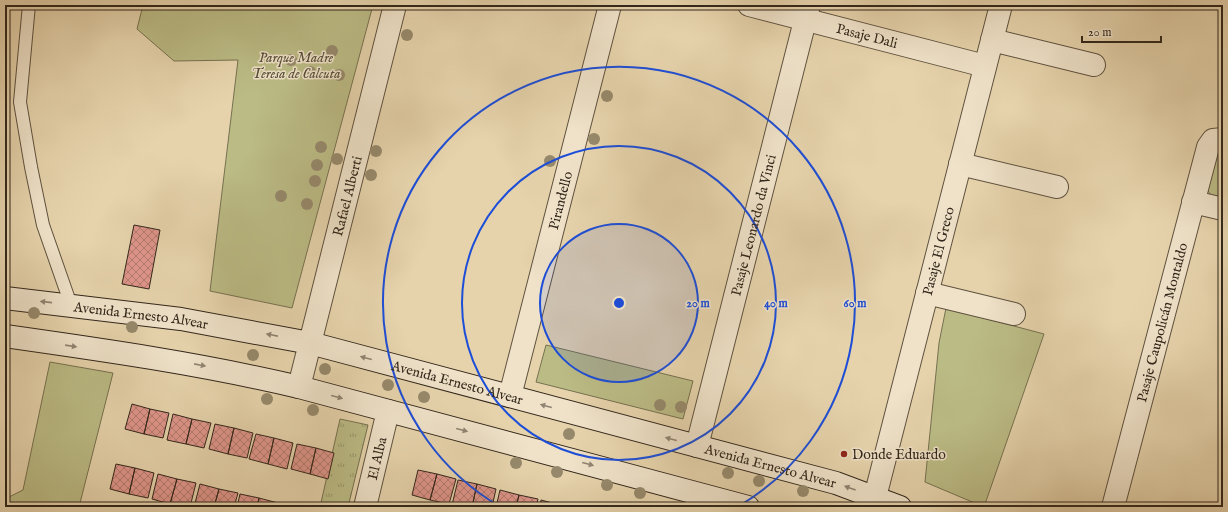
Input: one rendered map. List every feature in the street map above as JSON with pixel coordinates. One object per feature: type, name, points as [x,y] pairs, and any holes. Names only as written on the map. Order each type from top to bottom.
[{"type":"street","name":"Rafael Alberti","points":[[299,387],[395,5]]},
{"type":"street","name":"Pirandello","points":[[510,396],[610,5]]},
{"type":"street","name":"Pasaje Dali","points":[[749,5],[807,12],[985,66]]},
{"type":"street","name":"Pasaje El Greco","points":[[875,497],[1001,5]]},
{"type":"street","name":"Pasaje Leonardo da Vinci","points":[[697,446],[807,12]]},
{"type":"street","points":[[992,40],[1094,65]]},
{"type":"street","name":"Pasaje Caupolicán Montaldo","points":[[1113,507],[1208,147],[1218,140]]},
{"type":"street","points":[[960,164],[1057,187]]},
{"type":"street","points":[[1194,202],[1223,210]]},
{"type":"street","points":[[927,293],[1014,314]]},
{"type":"street","name":"Avenida Ernesto Alvear","points":[[5,298],[181,319],[310,343],[836,483],[900,507]]},
{"type":"street","points":[[5,336],[195,364],[299,387],[748,507]]},
{"type":"street","name":"El Alba","points":[[365,507],[388,411]]},
{"type":"lane","points":[[29,5],[20,102],[30,167],[43,225],[71,305]]},
{"type":"green space","name":"Parque Madre Teresa de Calcuta","points":[[143,5],[373,5],[292,308],[210,291],[238,60],[174,61],[137,29]]},
{"type":"green space","points":[[1218,152],[1223,153],[1223,201],[1213,198],[1206,188]]},
{"type":"green space","points":[[946,308],[1044,334],[984,507],[925,482],[939,343]]},
{"type":"green space","points":[[546,345],[693,381],[683,419],[536,382]]},
{"type":"green space","points":[[50,362],[113,373],[79,507],[5,507],[5,499],[23,490]]},
{"type":"green space","points":[[340,419],[368,425],[348,507],[320,507]]},
{"type":"building","points":[[134,225],[160,230],[149,289],[122,284]]},
{"type":"building","points":[[132,404],[150,409],[144,434],[125,429]]},
{"type":"building","points":[[150,409],[169,413],[163,438],[144,434]]},
{"type":"building","points":[[173,414],[192,419],[186,444],[167,440]]},
{"type":"building","points":[[192,419],[211,423],[204,448],[186,444]]},
{"type":"building","points":[[215,424],[234,428],[228,454],[209,449]]},
{"type":"building","points":[[234,428],[253,433],[247,458],[228,454]]},
{"type":"building","points":[[256,434],[274,438],[268,464],[249,459]]},
{"type":"building","points":[[274,438],[293,443],[287,469],[268,464]]},
{"type":"building","points":[[297,444],[316,448],[310,474],[291,469]]},
{"type":"building","points":[[316,448],[334,453],[328,479],[310,474]]},
{"type":"building","points":[[116,464],[135,468],[129,494],[110,489]]},
{"type":"building","points":[[135,468],[154,473],[148,498],[129,494]]},
{"type":"building","points":[[418,470],[437,474],[430,500],[412,495]]},
{"type":"building","points":[[158,474],[177,479],[170,504],[152,499]]},
{"type":"building","points":[[437,474],[456,479],[449,504],[430,500]]},
{"type":"building","points":[[177,479],[196,483],[190,507],[170,504]]},
{"type":"building","points":[[458,480],[477,484],[472,507],[452,505]]},
{"type":"building","points":[[200,484],[219,489],[214,507],[194,507]]},
{"type":"building","points":[[477,484],[496,489],[492,507],[472,507]]},
{"type":"building","points":[[219,489],[238,493],[234,507],[214,507]]},
{"type":"building","points":[[500,490],[519,495],[516,507],[496,507]]},
{"type":"building","points":[[240,494],[259,498],[257,507],[237,507]]},
{"type":"building","points":[[519,495],[538,499],[536,507],[516,507]]},
{"type":"building","points":[[259,498],[278,503],[277,507],[257,507]]},
{"type":"building","points":[[541,500],[560,505],[560,507],[540,507]]},
{"type":"place","name":"Donde Eduardo","points":[[844,454]]}]
